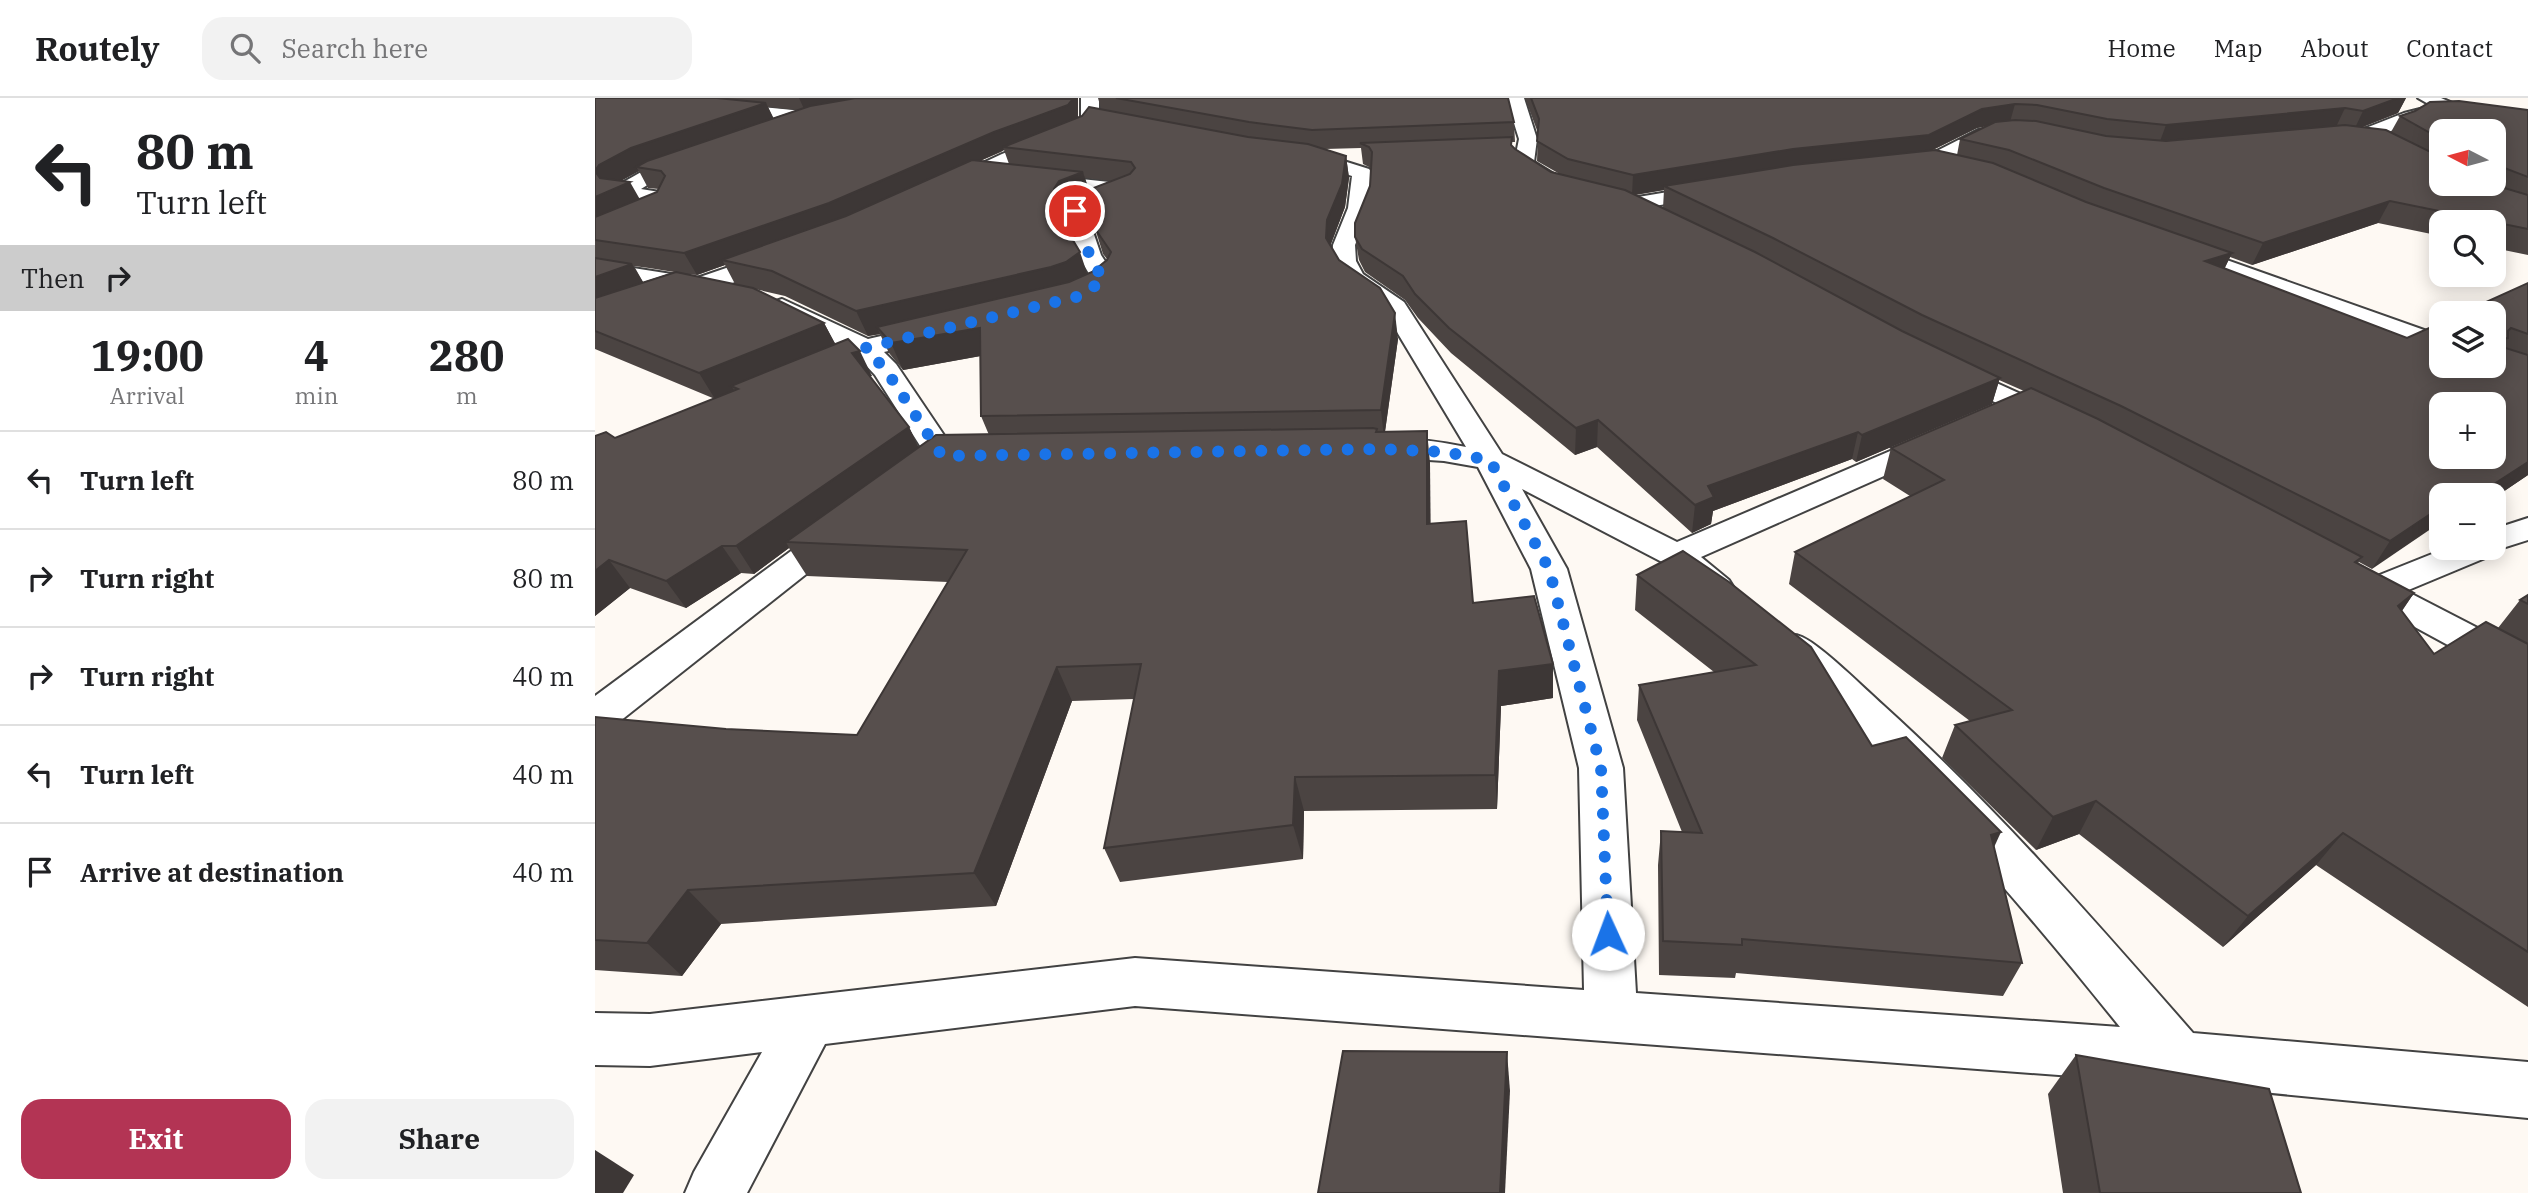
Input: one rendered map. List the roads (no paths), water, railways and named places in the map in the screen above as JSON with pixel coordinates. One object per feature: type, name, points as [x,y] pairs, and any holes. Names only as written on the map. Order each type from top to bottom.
[{"type":"street","points":[[616,98],[820,116],[764,135]]},
{"type":"street","points":[[1515,98],[1528,139],[1520,150],[1524,164],[1560,187],[1632,204],[1679,227]]},
{"type":"street","points":[[2427,98],[2458,112]]},
{"type":"street","points":[[2360,138],[2398,124],[2417,106],[2528,121]]},
{"type":"street","points":[[930,195],[1009,158],[1080,130],[1094,113]]},
{"type":"street","points":[[1930,162],[1985,134],[2031,132]]},
{"type":"street","points":[[2336,135],[2382,142],[2394,149]]},
{"type":"street","points":[[620,192],[650,175],[713,153]]},
{"type":"street","points":[[1367,155],[1309,157],[1362,173],[1359,208],[1344,245],[1344,261],[1353,278],[1395,307],[1490,460],[1549,569],[1601,768],[1611,1017]]},
{"type":"street","points":[[1879,168],[1930,162],[1969,171]]},
{"type":"street","points":[[977,173],[1128,190],[1075,211],[1085,246],[1095,269],[1104,278],[1084,295],[1054,304]]},
{"type":"street","points":[[1632,204],[1737,187]]},
{"type":"street","points":[[595,192],[620,192],[665,198],[659,207],[595,235]]},
{"type":"street","points":[[2151,240],[2429,341]]},
{"type":"street","points":[[634,303],[798,250]]},
{"type":"street","points":[[595,269],[693,285],[775,303],[865,348],[886,370],[944,461]]},
{"type":"street","points":[[792,379],[865,348],[960,326]]},
{"type":"street","points":[[1929,359],[2076,431]]},
{"type":"street","points":[[1676,555],[2022,404]]},
{"type":"street","points":[[1350,450],[1444,452],[1490,460],[1676,555],[1848,694],[2022,870],[2179,1058]]},
{"type":"street","points":[[595,718],[734,609],[865,513]]},
{"type":"street","points":[[2506,536],[2528,527]]},
{"type":"street","points":[[2375,590],[2449,560]]},
{"type":"street","points":[[2339,571],[2528,671]]},
{"type":"street","points":[[595,1039],[650,1040],[1135,982],[2179,1058],[2528,1090]]},
{"type":"street","points":[[715,1193],[808,1022]]}]
